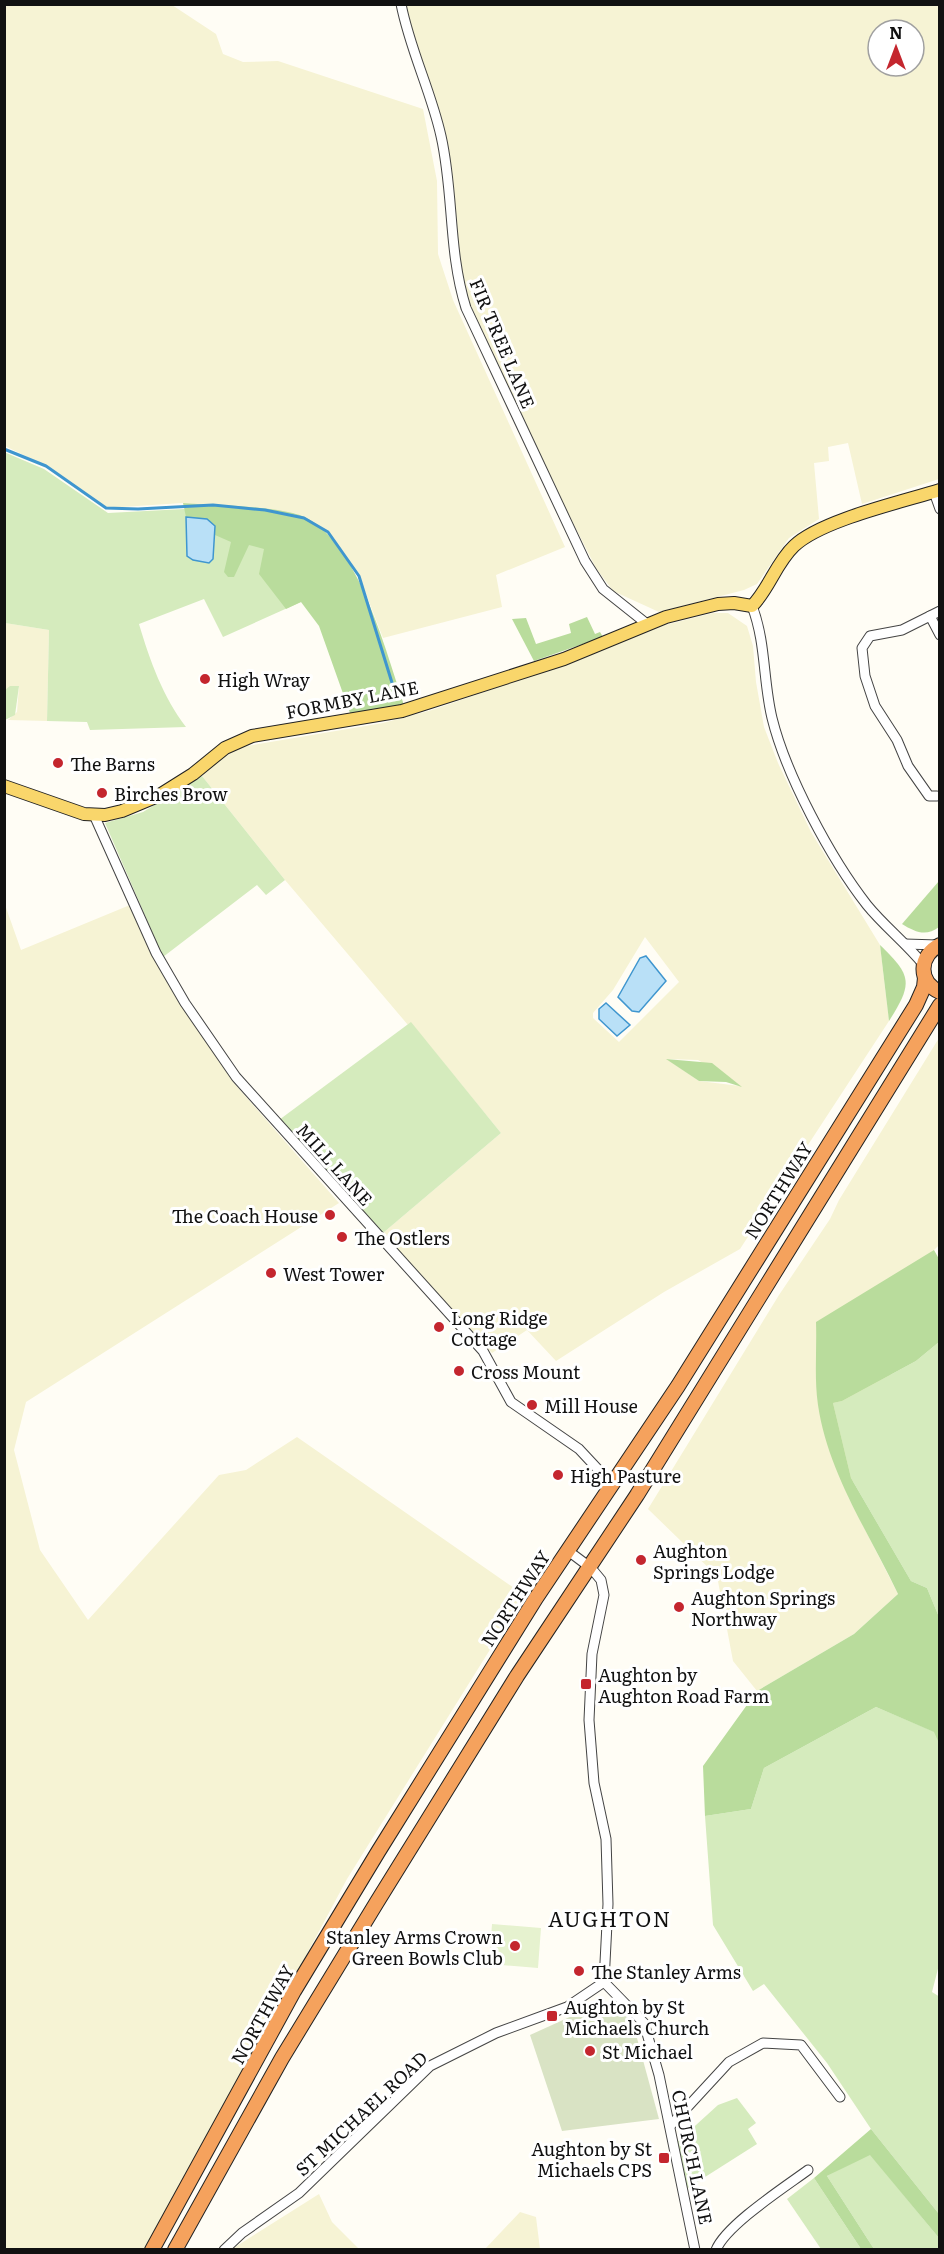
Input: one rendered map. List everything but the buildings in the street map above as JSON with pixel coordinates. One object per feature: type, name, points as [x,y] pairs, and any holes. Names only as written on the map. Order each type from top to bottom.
[{"type":"highway","name":"NORTHWAY","points":[[152,2250],[294,1991],[567,1550],[678,1386],[779,1220],[916,1005],[922,994],[926,956],[939,945]]},
{"type":"highway","points":[[924,971],[929,985],[939,992]]},
{"type":"highway","points":[[175,2250],[282,2058],[517,1676],[591,1568],[637,1495],[939,1005]]},
{"type":"highway","points":[[616,1480],[637,1495]]},
{"type":"main road","points":[[752,606],[761,597],[787,554],[799,541],[820,530],[937,491]]},
{"type":"main road","name":"FORMBY LANE","points":[[4,786],[94,815],[122,811],[158,796],[193,774],[225,748],[252,736],[402,711],[564,659],[646,624],[718,604],[734,603],[752,606]]},
{"type":"street","name":"FIR TREE LANE","points":[[401,4],[441,135],[448,174],[451,234],[457,280],[466,308],[585,561],[603,589],[646,624]]},
{"type":"street","points":[[937,491],[939,509]]},
{"type":"street","points":[[752,606],[760,629],[772,719],[788,765],[824,838],[867,904],[905,944],[924,971]]},
{"type":"street","points":[[931,799],[908,766],[897,740],[875,706],[865,676],[862,648],[865,641],[874,635],[902,630],[939,611]]},
{"type":"street","points":[[930,616],[939,635]]},
{"type":"street","name":"MILL LANE","points":[[94,815],[156,953],[185,1003],[236,1077],[483,1351],[511,1402],[579,1449],[608,1479],[616,1480]]},
{"type":"street","points":[[905,944],[939,945]]},
{"type":"street","points":[[567,1550],[591,1568],[601,1580],[603,1595],[592,1654],[589,1720],[594,1783],[606,1839],[609,1904],[604,1982]]},
{"type":"street","name":"CHURCH LANE","points":[[604,1982],[644,2023],[670,2126],[695,2250]]},
{"type":"street","name":"ST MICHAEL ROAD","points":[[224,2250],[242,2233],[299,2193],[430,2066],[496,2033],[567,2007],[604,1982]]},
{"type":"street","points":[[670,2126],[729,2062],[763,2043],[801,2046],[840,2097]]},
{"type":"street","points":[[716,2250],[726,2235],[763,2202],[808,2170]]},
{"type":"shaded area","points":[[4,5],[172,5],[216,34],[223,54],[243,62],[278,61],[423,109],[437,181],[438,254],[453,300],[565,547],[496,575],[502,607],[383,638],[359,576],[328,532],[295,513],[183,503],[106,508],[46,466],[5,446]]},
{"type":"shaded area","points":[[401,5],[939,5],[939,479],[862,504],[848,443],[828,447],[829,461],[814,463],[819,519],[789,538],[757,584],[744,590],[659,612],[613,591],[596,568],[568,513],[547,483],[466,308],[448,174]]},
{"type":"shaded area","points":[[713,613],[728,613],[747,626],[753,646],[756,682],[764,727],[778,763],[811,832],[880,945],[889,1021],[740,1249],[664,1292],[556,1361],[527,1330],[492,1353],[383,1233],[501,1133],[411,1023],[408,1025],[285,880],[202,776],[215,763],[241,747],[383,723],[432,710],[585,657],[653,628]],"holes":[[[645,937],[679,982],[619,1042],[593,1018],[593,1013],[613,990]],[[667,1059],[698,1060],[740,1086],[699,1081]]]},
{"type":"shaded area","points":[[5,623],[49,630],[47,721],[8,720],[17,712],[19,686],[5,690]]},
{"type":"shaded area","points":[[4,902],[21,950],[130,905],[147,943],[178,1000],[233,1082],[339,1203],[26,1402],[14,1450],[40,1550],[88,1620],[219,1475],[246,1470],[297,1437],[524,1595],[347,1879],[149,2249],[5,2249]]},
{"type":"shaded area","points":[[939,1038],[939,1245],[934,1250],[848,1496],[898,1594],[854,1634],[757,1691],[733,1661],[717,1576],[648,1509],[779,1295],[830,1219],[839,1200]]},
{"type":"shaded area","points":[[319,2194],[332,2222],[359,2249],[232,2249]]},
{"type":"shaded area","points":[[520,2212],[536,2217],[540,2249],[485,2249]]},
{"type":"green space","points":[[4,452],[44,469],[108,513],[184,509],[350,580],[223,637],[204,599],[139,624],[158,678],[170,703],[186,727],[90,730],[87,722],[47,721],[49,630],[5,623]]},
{"type":"green space","points":[[183,503],[252,507],[293,513],[315,524],[335,542],[352,567],[366,596],[406,710],[351,716],[319,626],[301,602],[286,609],[259,574],[264,549],[249,545],[234,577],[228,577],[224,572],[231,542],[215,535],[215,526],[207,519],[186,517]]},
{"type":"green space","points":[[587,617],[595,634],[600,632],[603,637],[534,661],[512,619],[526,618],[536,644],[571,633],[569,624]]},
{"type":"green space","points":[[10,686],[19,686],[15,715],[5,720],[5,690]]},
{"type":"green space","points":[[202,776],[285,880],[266,895],[257,885],[163,957],[105,823],[143,812]]},
{"type":"green space","points":[[939,881],[939,927],[925,933],[902,924]]},
{"type":"green space","points":[[880,945],[898,965],[906,980],[902,997],[889,1021]]},
{"type":"green space","points":[[411,1022],[501,1133],[383,1233],[279,1120]]},
{"type":"green space","points":[[666,1059],[712,1063],[742,1087],[726,1082],[699,1081]]},
{"type":"green space","points":[[934,1250],[939,1259],[939,1342],[916,1361],[842,1401],[833,1403],[851,1478],[911,1581],[927,1588],[939,1617],[939,1743],[934,1732],[876,1707],[764,1768],[751,1809],[705,1816],[703,1766],[757,1691],[854,1634],[898,1594],[840,1479],[823,1430],[817,1395],[816,1322]]},
{"type":"green space","points":[[939,1342],[939,1617],[927,1588],[911,1581],[851,1478],[833,1403],[842,1401],[916,1361]]},
{"type":"green space","points":[[876,1707],[935,1732],[940,1744],[940,1961],[932,1992],[940,1997],[939,2214],[871,2129],[827,2063],[764,1984],[753,1991],[713,1925],[705,1816],[751,1809],[764,1768]]},
{"type":"green space","name":"Stanley Arms Crown Green Bowls Club","points":[[492,1924],[541,1928],[538,1968],[489,1964]]},
{"type":"green space","points":[[605,2001],[631,2016],[659,2119],[562,2131],[530,2035]]},
{"type":"green space","points":[[737,2098],[756,2123],[748,2129],[757,2144],[683,2191],[674,2145],[718,2105]]},
{"type":"green space","points":[[871,2129],[939,2214],[939,2238],[870,2155],[827,2176],[874,2249],[861,2249],[814,2178]]},
{"type":"green space","points":[[870,2154],[939,2238],[939,2249],[874,2249],[827,2176]]},
{"type":"green space","points":[[814,2178],[861,2249],[821,2249],[787,2199]]},
{"type":"water","points":[[186,517],[207,519],[215,526],[213,559],[209,563],[193,560],[187,556]]},
{"type":"water","points":[[646,956],[666,981],[639,1012],[632,1011],[618,997],[640,958]]},
{"type":"water","points":[[606,1003],[630,1025],[617,1036],[599,1019],[599,1009]]},
{"type":"waterway","points":[[4,449],[46,466],[106,508],[138,509],[213,505],[265,510],[304,518],[328,532],[359,576],[393,686]]},
{"type":"place","name":"High Wray","points":[[205,679]]},
{"type":"place","name":"The Barns","points":[[58,763]]},
{"type":"place","name":"Birches Brow","points":[[102,793]]},
{"type":"place","name":"The Coach House","points":[[330,1215]]},
{"type":"place","name":"The Ostlers","points":[[342,1237]]},
{"type":"place","name":"West Tower","points":[[271,1273]]},
{"type":"place","name":"Long Ridge Cottage","points":[[439,1327]]},
{"type":"place","name":"Cross Mount","points":[[459,1371]]},
{"type":"place","name":"Mill House","points":[[532,1405]]},
{"type":"place","name":"High Pasture","points":[[558,1475]]},
{"type":"place","name":"Aughton Springs Lodge","points":[[641,1560]]},
{"type":"place","name":"Aughton Springs Northway","points":[[679,1607]]},
{"type":"place","name":"Aughton by Aughton Road Farm","points":[[586,1684]]},
{"type":"place","name":"Stanley Arms Crown Green Bowls Club","points":[[515,1946]]},
{"type":"place","name":"The Stanley Arms","points":[[579,1971]]},
{"type":"place","name":"Aughton by St Michaels Church","points":[[552,2016]]},
{"type":"place","name":"St Michael","points":[[590,2051]]},
{"type":"place","name":"Aughton by St Michaels CPS","points":[[664,2158]]},
{"type":"district","name":"AUGHTON","points":[[610,1917]]}]
